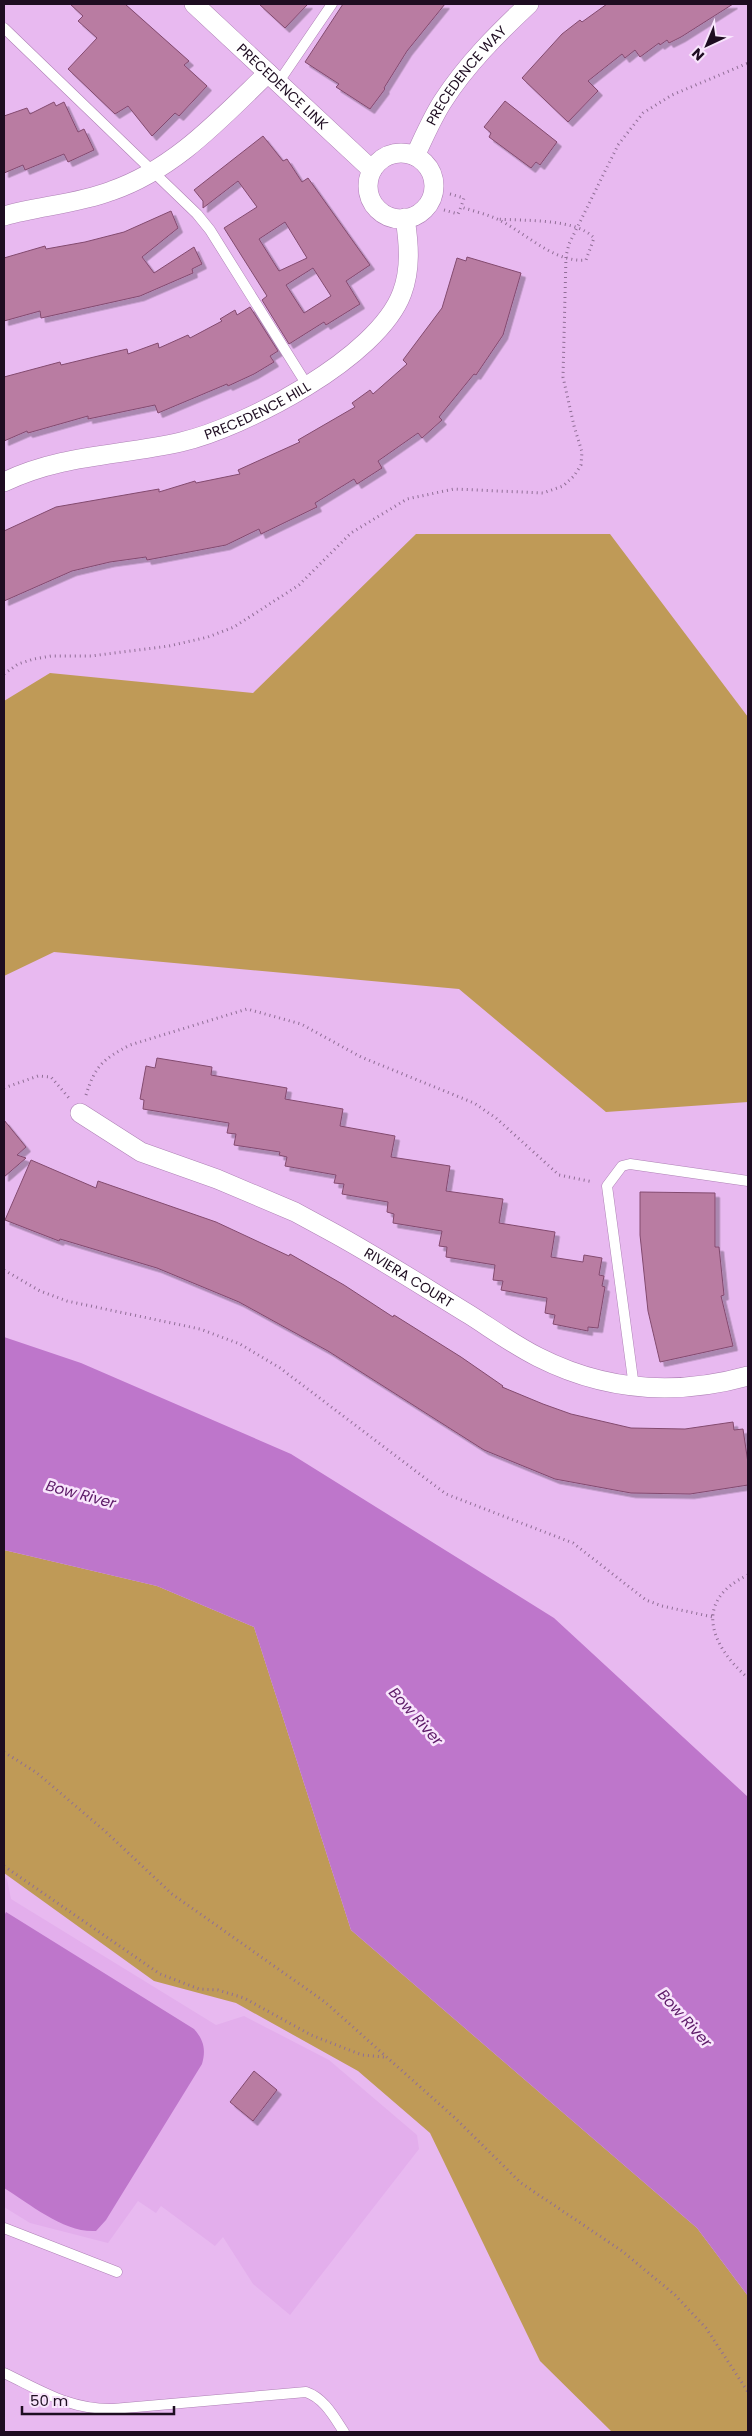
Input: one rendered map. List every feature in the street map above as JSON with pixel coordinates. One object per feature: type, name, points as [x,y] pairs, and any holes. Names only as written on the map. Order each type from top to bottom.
[{"type":"street","name":"PRECEDENCE LINK","points":[[194,4],[372,170]]},
{"type":"street","name":"PRECEDENCE WAY","points":[[414,156],[438,109],[454,86],[484,49],[529,4]]},
{"type":"street","points":[[4,216],[110,192],[155,171],[192,145],[273,78]]},
{"type":"street","points":[[396,153],[414,156],[424,161],[430,170],[434,180],[434,191],[424,209],[416,215],[406,218],[395,218],[377,208],[368,190],[369,179],[372,170],[378,162],[396,153]]},
{"type":"street","name":"PRECEDENCE HILL","points":[[4,482],[38,468],[70,460],[180,442],[203,436],[250,417],[332,369],[356,350],[380,327],[402,295],[409,266],[406,218]]},
{"type":"street","name":"RIVIERA COURT","points":[[80,1113],[136,1150],[217,1178],[295,1212],[330,1231],[536,1356],[575,1373],[634,1387],[666,1389],[703,1386],[748,1376]]},
{"type":"lane","points":[[273,78],[332,4]]},
{"type":"lane","points":[[4,28],[155,171],[210,230],[307,385]]},
{"type":"lane","points":[[634,1387],[607,1186],[622,1166],[630,1164],[748,1181]]},
{"type":"lane","points":[[4,2228],[117,2272]]},
{"type":"lane","points":[[4,2373],[75,2406],[88,2409],[113,2409],[306,2392],[315,2395],[322,2401],[344,2432]]},
{"type":"path","points":[[4,674],[18,664],[34,659],[51,656],[91,656],[169,646],[208,637],[234,628],[299,584],[351,533],[407,499],[454,489],[543,493],[563,486],[574,476],[581,465],[582,452],[570,411],[563,377],[566,256],[568,244],[618,145],[643,113],[672,95],[748,63]]},
{"type":"path","points":[[444,210],[458,214],[464,198],[450,194]]},
{"type":"path","points":[[461,206],[498,219],[549,251],[578,261],[586,260],[594,238],[588,232],[561,223],[498,219]]},
{"type":"path","points":[[80,1113],[95,1070],[117,1052],[139,1042],[247,1009],[300,1024],[361,1057],[474,1103],[496,1118],[559,1175],[607,1186]]},
{"type":"path","points":[[4,1088],[38,1076],[50,1077],[57,1082],[80,1113]]},
{"type":"path","points":[[4,1270],[40,1291],[67,1301],[200,1329],[240,1344],[280,1368],[446,1494],[574,1543],[646,1600],[662,1606],[713,1617]]},
{"type":"path","points":[[748,1575],[739,1579],[724,1592],[715,1608],[713,1617],[714,1633],[719,1646],[726,1657],[748,1678]]},
{"type":"path","points":[[4,1752],[37,1773],[106,1832],[172,1894],[325,2002],[455,2118],[520,2182],[622,2251],[675,2295],[706,2328],[748,2392]]},
{"type":"path","points":[[4,1866],[160,1974],[199,1989],[218,1990],[244,1998],[312,2035],[362,2056],[385,2057]]},
{"type":"shaded area","points":[[416,534],[610,534],[748,717],[748,1102],[606,1112],[459,989],[54,952],[4,976],[4,701],[50,673],[253,693]]},
{"type":"shaded area","points":[[4,1550],[157,1586],[254,1627],[351,1930],[697,2228],[748,2296],[748,2432],[612,2432],[540,2361],[430,2133],[358,2071],[236,2003],[154,1981],[4,1873]]},
{"type":"shaded area","points":[[4,1877],[7,1879],[11,1899],[216,2025],[244,2016],[329,2060],[417,2135],[419,2149],[290,2315],[253,2284],[223,2237],[215,2246],[161,2206],[156,2213],[138,2201],[108,2243],[30,2223],[4,2207]]},
{"type":"water","name":"Bow River","points":[[4,1337],[81,1363],[291,1454],[554,1618],[748,1797],[748,2296],[697,2228],[351,1930],[254,1627],[157,1586],[4,1550]]},
{"type":"water","points":[[6,1912],[194,2029],[203,2045],[202,2064],[106,2220],[96,2231],[72,2227],[60,2222],[4,2188],[4,1916]]},
{"type":"building","points":[[70,4],[125,4],[189,61],[184,65],[207,86],[179,116],[175,113],[152,136],[128,106],[115,114],[68,69],[97,38],[78,21],[83,16]]},
{"type":"building","points":[[259,4],[308,4],[285,28]]},
{"type":"building","points":[[343,4],[445,4],[407,51],[385,89],[370,109],[336,87],[339,84],[305,62]]},
{"type":"building","points":[[607,4],[733,4],[681,37],[669,43],[667,40],[660,45],[659,43],[640,57],[635,50],[625,58],[622,54],[588,81],[598,91],[568,122],[522,78],[562,34],[580,20],[582,22]]},
{"type":"building","points":[[505,101],[557,142],[540,165],[536,162],[531,168],[489,137],[491,133],[484,127]]},
{"type":"building","points":[[54,102],[56,106],[64,102],[78,132],[84,129],[94,150],[68,162],[64,154],[25,170],[23,165],[4,173],[4,116],[27,108],[30,114]]},
{"type":"building","points":[[263,136],[283,161],[287,159],[302,182],[308,178],[370,265],[346,281],[360,304],[326,325],[324,322],[289,344],[262,300],[267,296],[224,228],[257,207],[238,181],[203,208],[203,201],[194,190]],"holes":[[[285,222],[307,258],[279,271],[259,239]],[[313,268],[331,296],[304,313],[286,285]]]},
{"type":"building","points":[[171,211],[178,228],[142,257],[154,273],[194,247],[202,264],[192,269],[193,273],[140,296],[41,318],[40,311],[4,321],[4,258],[45,246],[46,249],[124,232]]},
{"type":"building","points":[[467,257],[521,273],[503,335],[476,375],[474,374],[439,417],[442,420],[422,438],[418,433],[378,461],[382,468],[357,484],[354,479],[315,503],[317,507],[261,534],[259,529],[226,545],[147,560],[146,557],[110,562],[72,571],[4,601],[4,531],[56,507],[159,489],[159,492],[195,481],[196,483],[240,474],[238,470],[300,442],[298,440],[355,407],[352,403],[370,390],[373,394],[407,364],[403,360],[442,308],[457,258],[466,261]]},
{"type":"building","points":[[250,307],[278,351],[270,356],[274,362],[254,374],[158,413],[155,405],[88,419],[88,416],[28,433],[27,431],[4,441],[4,377],[60,362],[61,365],[127,349],[128,354],[158,343],[159,348],[188,335],[190,338],[222,321],[220,319],[235,310],[237,315]]},
{"type":"building","points":[[157,1058],[212,1067],[211,1075],[287,1088],[285,1099],[343,1109],[340,1126],[395,1136],[391,1157],[450,1166],[446,1191],[503,1199],[499,1223],[555,1232],[551,1257],[583,1262],[584,1255],[602,1258],[599,1275],[604,1276],[602,1286],[605,1287],[598,1328],[588,1327],[588,1331],[553,1324],[555,1315],[545,1313],[547,1298],[501,1290],[503,1281],[493,1280],[495,1265],[446,1257],[447,1247],[439,1246],[442,1231],[393,1223],[394,1214],[387,1212],[388,1202],[342,1194],[344,1184],[334,1183],[336,1175],[285,1166],[287,1157],[279,1155],[280,1152],[234,1145],[236,1134],[227,1133],[229,1123],[143,1109],[144,1100],[140,1099],[146,1066],[155,1068]]},
{"type":"building","points":[[4,1120],[26,1147],[17,1155],[26,1158],[4,1177]]},
{"type":"building","points":[[31,1160],[96,1188],[98,1181],[216,1222],[289,1256],[290,1254],[461,1357],[502,1387],[543,1404],[571,1414],[631,1428],[685,1429],[733,1422],[734,1430],[743,1429],[748,1463],[748,1485],[690,1494],[631,1493],[555,1479],[484,1450],[328,1351],[239,1302],[157,1268],[60,1239],[59,1241],[5,1220]]},
{"type":"building","points":[[640,1192],[715,1193],[715,1247],[719,1247],[724,1295],[721,1296],[733,1346],[660,1362],[648,1311],[640,1235]]},
{"type":"building","points":[[254,2071],[277,2090],[253,2121],[230,2102]]}]
